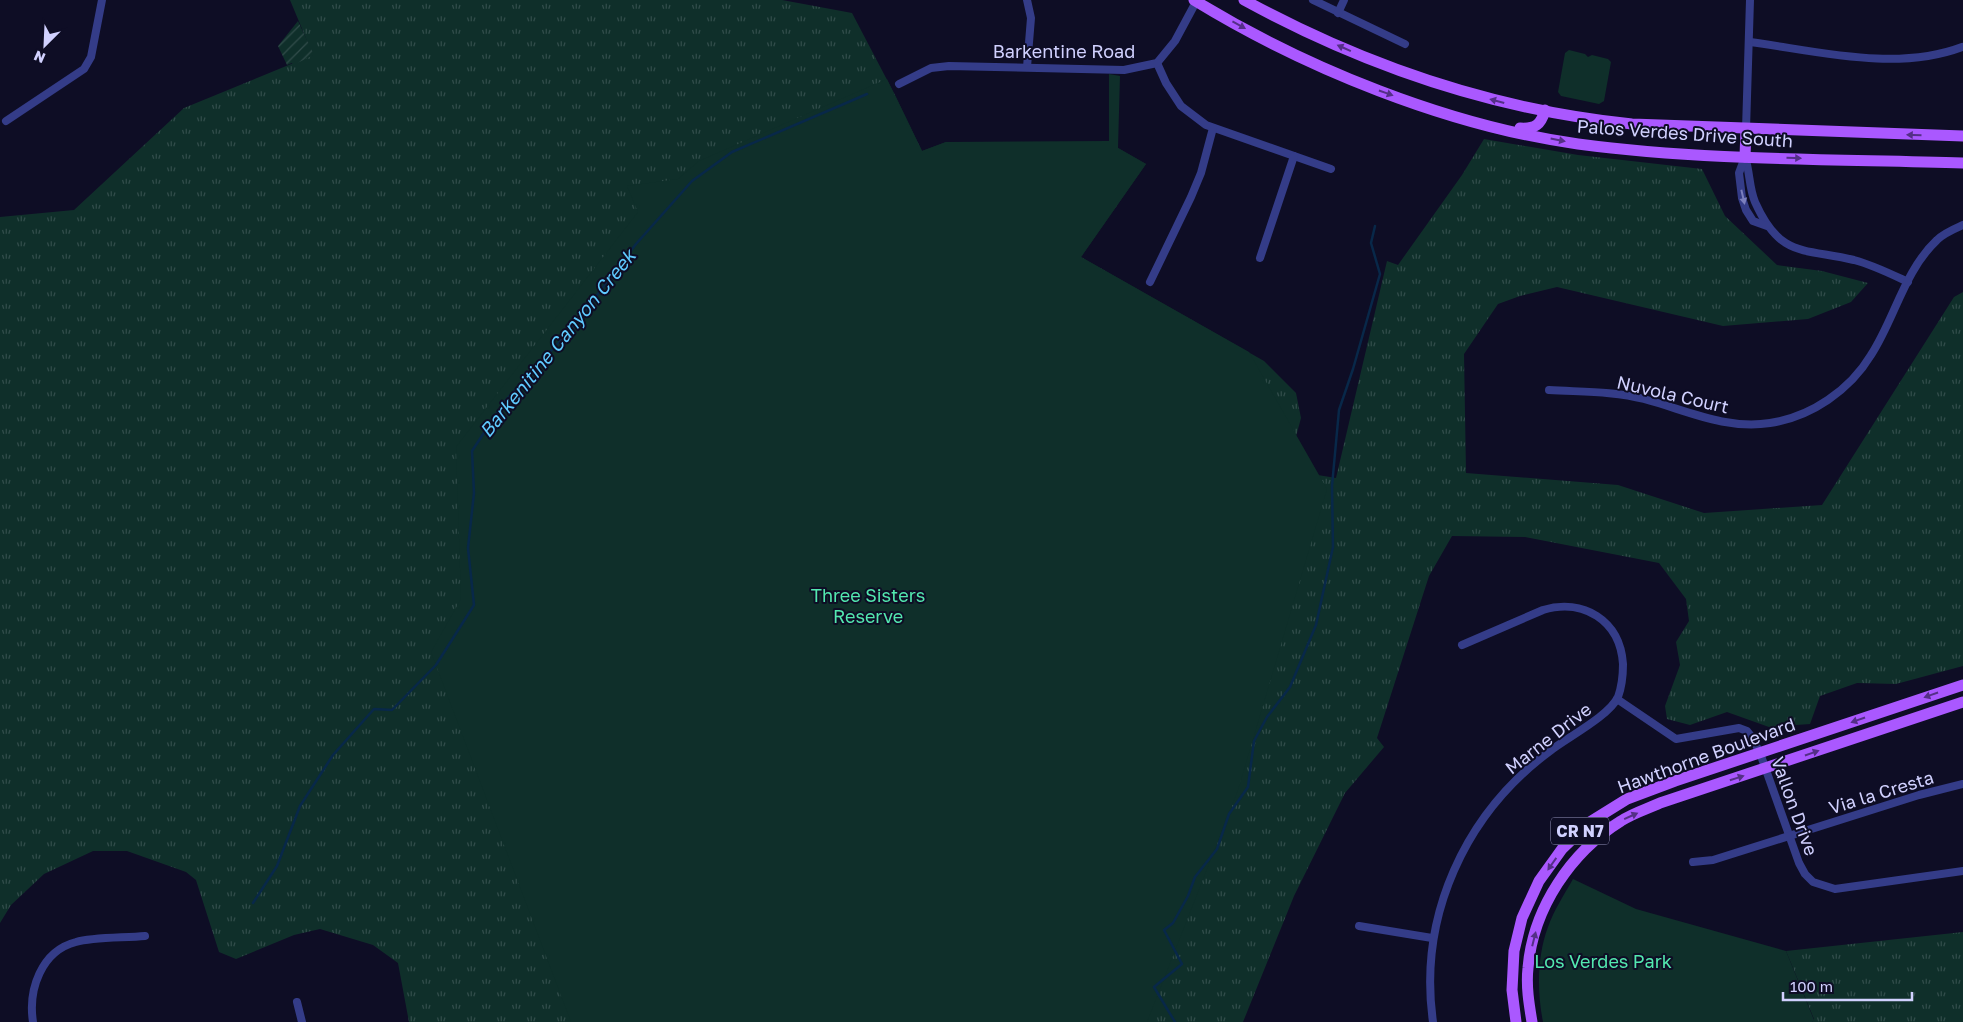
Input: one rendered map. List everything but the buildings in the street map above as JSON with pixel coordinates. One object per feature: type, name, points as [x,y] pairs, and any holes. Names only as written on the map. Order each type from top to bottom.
[{"type":"main road","name":"Palos Verdes Drive South","points":[[1244,0],[1347,50],[1453,89],[1508,104],[1600,121],[1632,124],[1963,136]]},
{"type":"main road","name":"Palos Verdes Drive South","points":[[1196,1],[1295,55],[1382,92],[1476,121],[1530,135],[1577,144],[1745,157],[1963,163]]},
{"type":"main road","points":[[1476,121],[1522,129],[1533,128],[1543,120],[1545,110]]},
{"type":"main road","points":[[1745,157],[1746,129]]},
{"type":"main road","name":"Hawthorne Boulevard","points":[[1516,1022],[1512,990],[1514,951],[1522,918],[1539,881],[1562,849],[1590,822],[1627,798],[1963,685]]},
{"type":"main road","name":"Hawthorne Boulevard","points":[[1532,1022],[1528,996],[1528,968],[1541,916],[1552,892],[1567,868],[1594,839],[1623,820],[1660,803],[1963,702]]},
{"type":"main road","points":[[1514,1009],[1521,1016],[1523,1022]]},
{"type":"street","points":[[6,121],[75,76],[88,63],[95,43],[102,0]]},
{"type":"street","points":[[1027,0],[1031,18],[1027,67]]},
{"type":"street","points":[[1313,0],[1338,14],[1405,44]]},
{"type":"street","points":[[1338,14],[1344,0]]},
{"type":"street","points":[[1746,129],[1750,0]]},
{"type":"street","name":"Barkentine Road","points":[[899,84],[931,68],[940,67],[1124,70],[1157,63],[1175,41],[1196,1]]},
{"type":"street","points":[[1750,42],[1857,58],[1880,59],[1942,54],[1962,47]]},
{"type":"street","points":[[1157,63],[1181,106],[1206,126],[1331,169]]},
{"type":"street","points":[[1150,282],[1201,173],[1213,128]]},
{"type":"street","points":[[1260,258],[1294,156]]},
{"type":"street","points":[[1745,157],[1739,173],[1742,198],[1746,210],[1753,221],[1767,226]]},
{"type":"street","points":[[1745,157],[1755,202],[1767,226],[1784,243],[1815,254],[1855,260],[1908,282]]},
{"type":"street","name":"Nuvola Court","points":[[1549,390],[1630,396],[1712,420],[1729,423],[1769,423],[1787,419],[1822,403],[1849,383],[1862,369],[1872,354],[1917,264],[1938,239],[1963,225]]},
{"type":"street","points":[[1462,645],[1555,607],[1569,606],[1586,610],[1610,627],[1618,639],[1622,654],[1623,672],[1622,686],[1617,699]]},
{"type":"street","name":"Vallon Drive","points":[[1617,699],[1676,739],[1739,728],[1747,731],[1760,753],[1766,768],[1799,862],[1805,874],[1813,882],[1836,889],[1963,871]]},
{"type":"street","name":"Marne Drive","points":[[1433,1022],[1430,971],[1432,938],[1451,875],[1473,835],[1500,796],[1536,762],[1604,713],[1617,699]]},
{"type":"street","name":"Via la Cresta","points":[[1692,862],[1713,860],[1919,795],[1963,784]]},
{"type":"street","points":[[1359,926],[1432,938]]},
{"type":"street","points":[[33,1022],[31,1008],[33,989],[39,973],[47,961],[60,949],[76,942],[145,936]]},
{"type":"street","points":[[296,1002],[302,1022]]},
{"type":"green space","points":[[290,0],[782,0],[852,13],[922,151],[946,142],[1118,148],[1146,164],[1081,257],[1264,361],[1296,393],[1301,418],[1287,470],[1336,478],[1387,261],[1398,265],[1462,175],[1484,139],[1578,155],[1702,169],[1725,216],[1777,265],[1822,271],[1868,283],[1851,302],[1808,319],[1723,326],[1557,287],[1520,296],[1498,304],[1464,354],[1466,473],[1618,485],[1704,513],[1822,505],[1954,297],[1963,292],[1963,666],[1896,684],[1857,683],[1820,696],[1810,724],[1769,727],[1727,712],[1690,725],[1667,719],[1665,706],[1680,665],[1676,642],[1689,621],[1686,599],[1659,563],[1525,537],[1452,536],[1429,576],[1377,738],[1384,747],[1345,793],[1294,896],[1243,1022],[409,1022],[398,963],[373,945],[320,929],[294,935],[236,959],[219,952],[196,880],[186,872],[127,851],[93,851],[44,874],[11,905],[0,923],[0,217],[74,210],[184,108],[313,55]]},
{"type":"green space","points":[[298,21],[314,55],[293,65],[292,63],[287,65],[278,46]]},
{"type":"green space","points":[[1569,50],[1585,54],[1588,57],[1592,55],[1608,59],[1611,62],[1604,101],[1599,104],[1561,96],[1558,92],[1565,53]]},
{"type":"green space","name":"Three Sisters Reserve","points":[[1109,74],[1120,76],[1118,148],[1146,164],[1081,257],[1249,352],[1327,489],[1238,790],[1147,1022],[571,1022],[431,652],[461,599],[456,447],[638,212],[627,186],[678,179],[699,161],[887,79],[922,151],[946,142],[1109,141]]},
{"type":"green space","name":"Los Verdes Park","points":[[1573,879],[1636,909],[1786,951],[1814,1020],[1812,1022],[1543,1022],[1539,974],[1544,938],[1550,921]]},
{"type":"green space","points":[[1963,932],[1963,1022],[1812,1022],[1814,1019],[1786,951]]},
{"type":"waterway","name":"Barkenitine Canyon Creek","points":[[253,903],[277,866],[300,806],[333,755],[374,709],[392,710],[436,665],[474,605],[468,548],[474,493],[472,451],[505,401],[572,328],[636,244],[692,181],[732,152],[867,94]]},
{"type":"waterway","points":[[1175,1022],[1154,987],[1182,964],[1164,930],[1173,923],[1188,896],[1195,877],[1217,849],[1229,814],[1248,787],[1254,741],[1267,717],[1290,687],[1316,625],[1333,547],[1332,486],[1339,410],[1353,369],[1380,274],[1371,243],[1375,226]]}]
